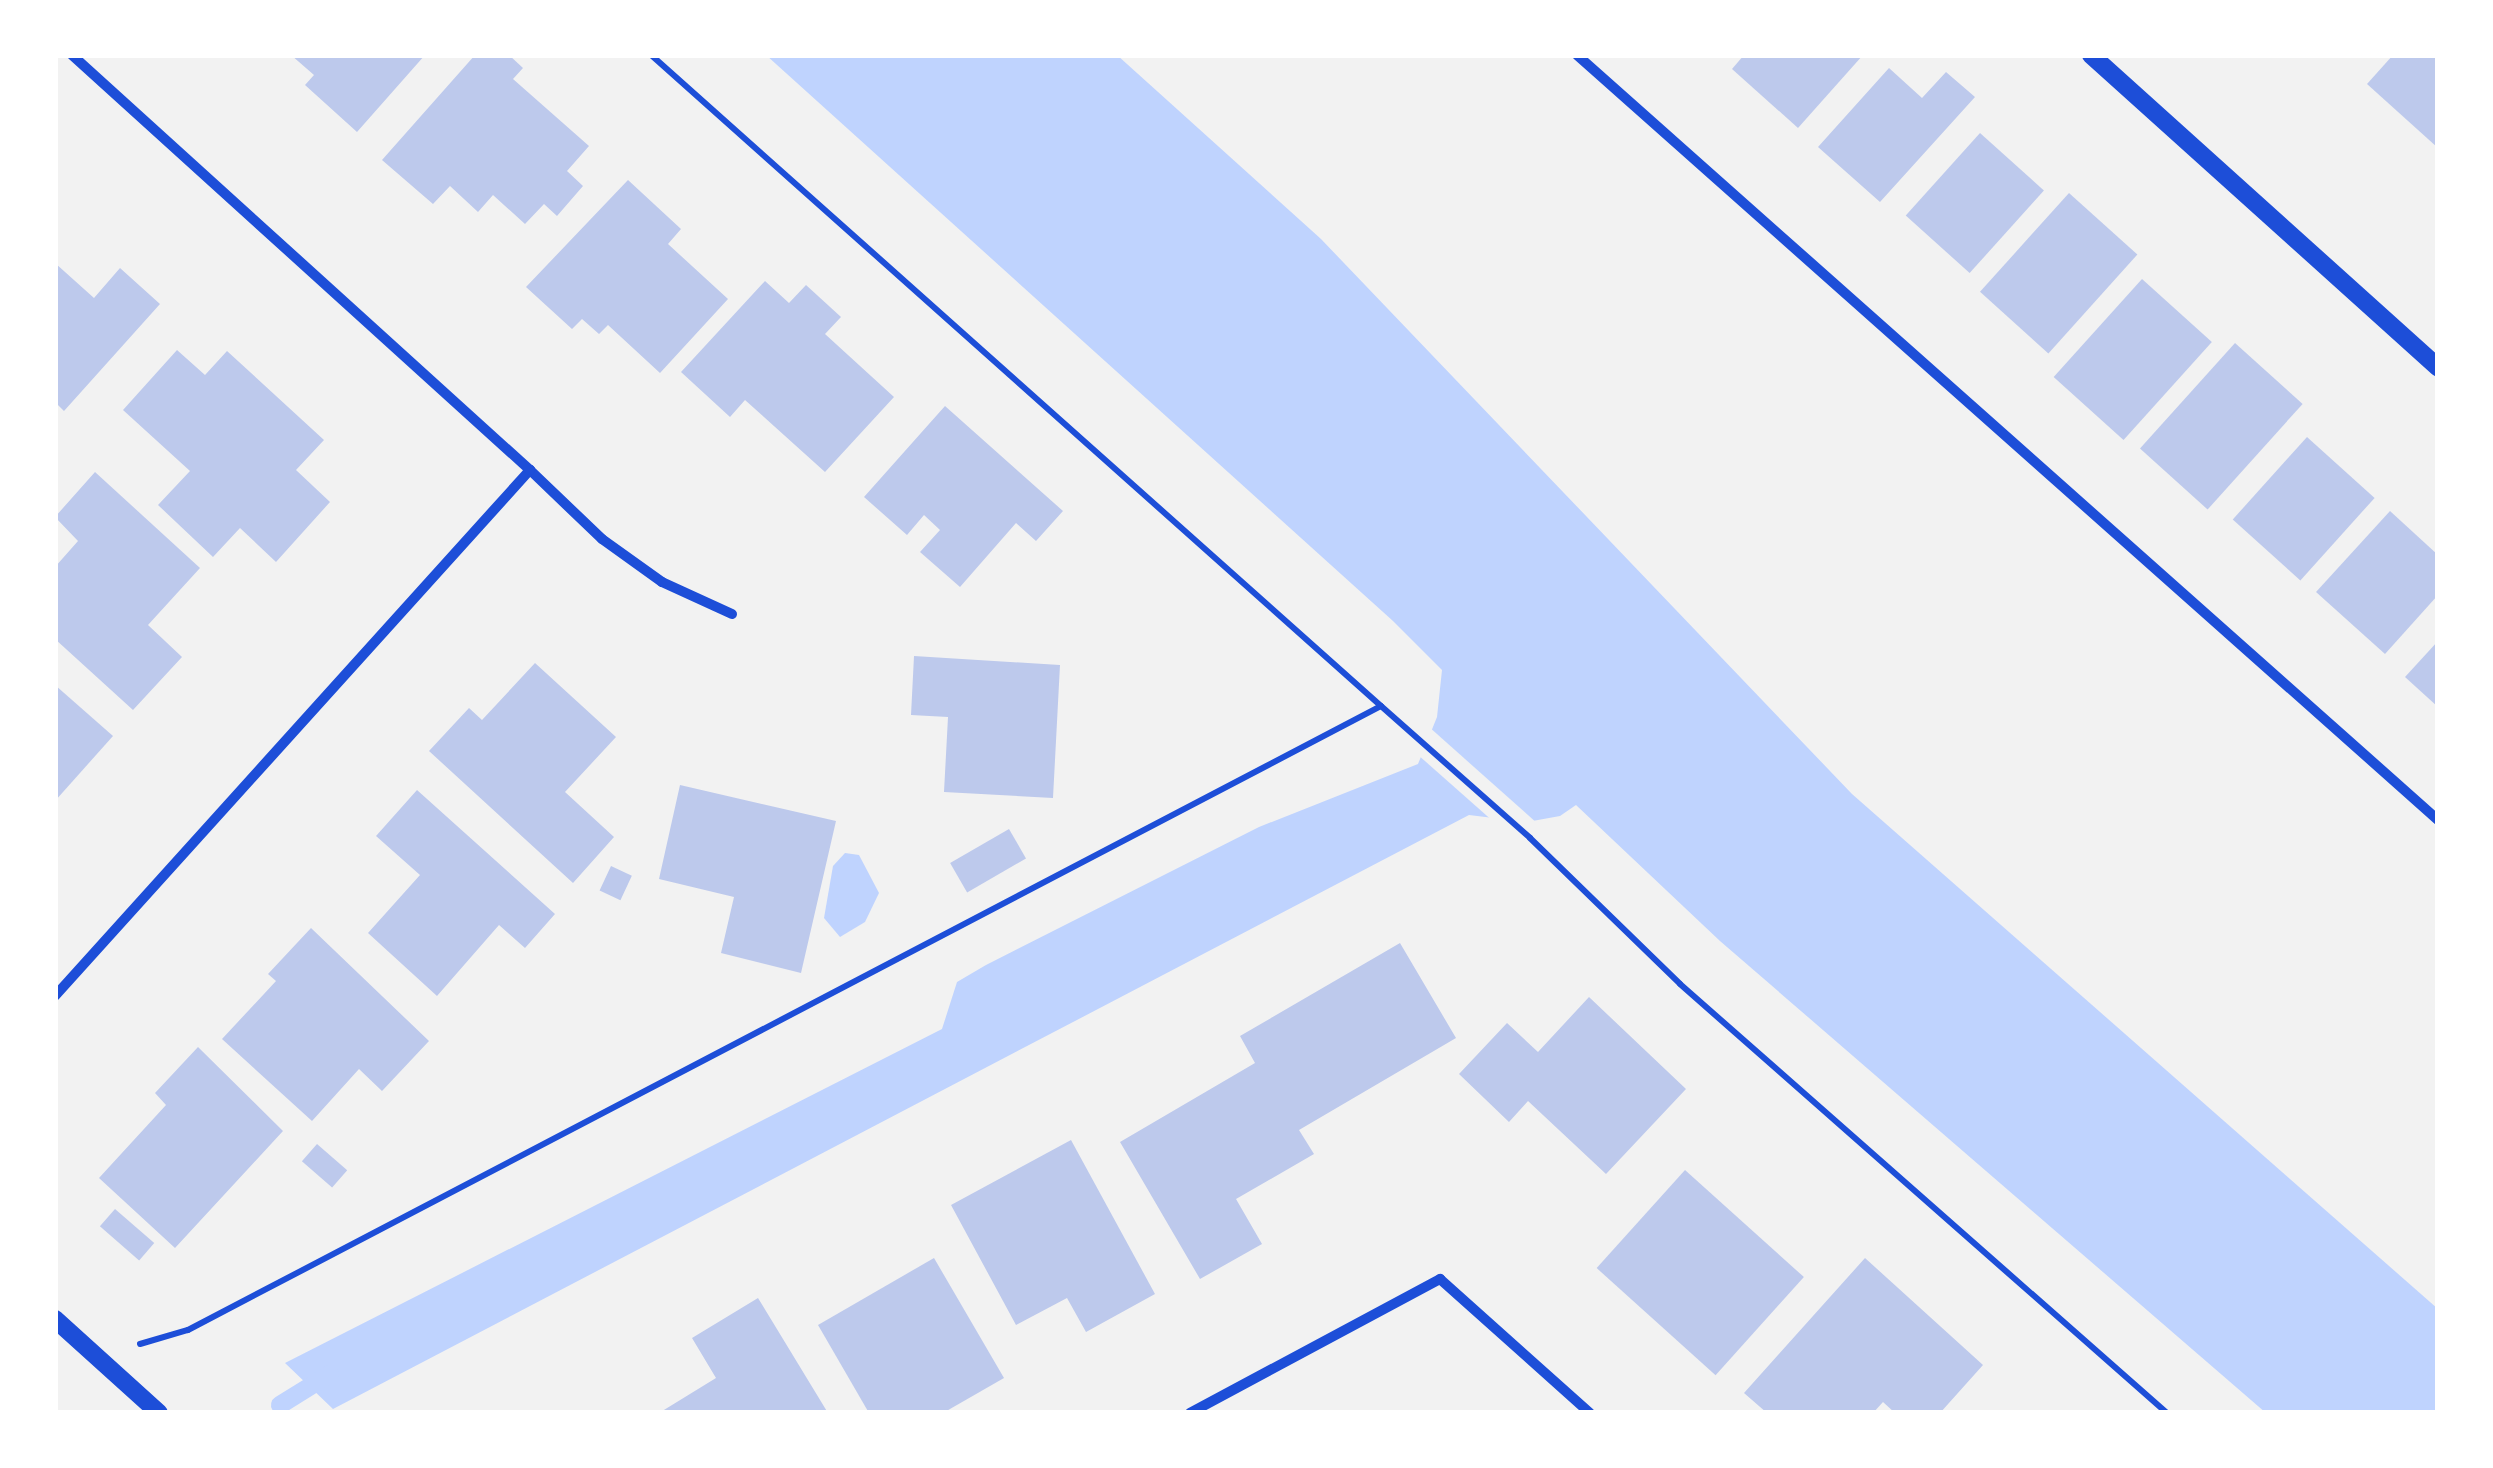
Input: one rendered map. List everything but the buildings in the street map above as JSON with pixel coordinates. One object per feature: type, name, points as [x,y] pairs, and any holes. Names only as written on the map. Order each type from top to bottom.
[{"type":"street","points":[[72,55],[602,539],[662,582],[732,614]]},
{"type":"street","points":[[1577,55],[2438,820]]},
{"type":"street","points":[[2091,55],[2438,367]]},
{"type":"street","points":[[55,996],[530,470]]},
{"type":"street","points":[[1190,1413],[1440,1279],[1590,1413]]},
{"type":"street","points":[[55,1319],[159,1413]]},
{"type":"path","points":[[651,55],[1530,838],[1680,984],[2167,1413]]},
{"type":"path","points":[[96,1357],[188,1330],[1381,706]]},
{"type":"water","points":[[766,55],[1117,55],[1321,239],[1852,794],[2438,1309],[2438,1413],[2266,1413],[1720,941],[1576,805],[1560,816],[1527,822],[1469,815],[333,1409],[285,1363],[942,1029],[957,982],[986,965],[1259,827],[1418,764],[1437,717],[1442,670],[1393,621]]},
{"type":"water","points":[[845,853],[859,855],[879,893],[865,922],[840,937],[824,918],[833,866]]},
{"type":"pier","points":[[1428,726],[1538,824],[1495,823],[1417,754]]},
{"type":"waterway","points":[[280,1405],[330,1374]]}]
